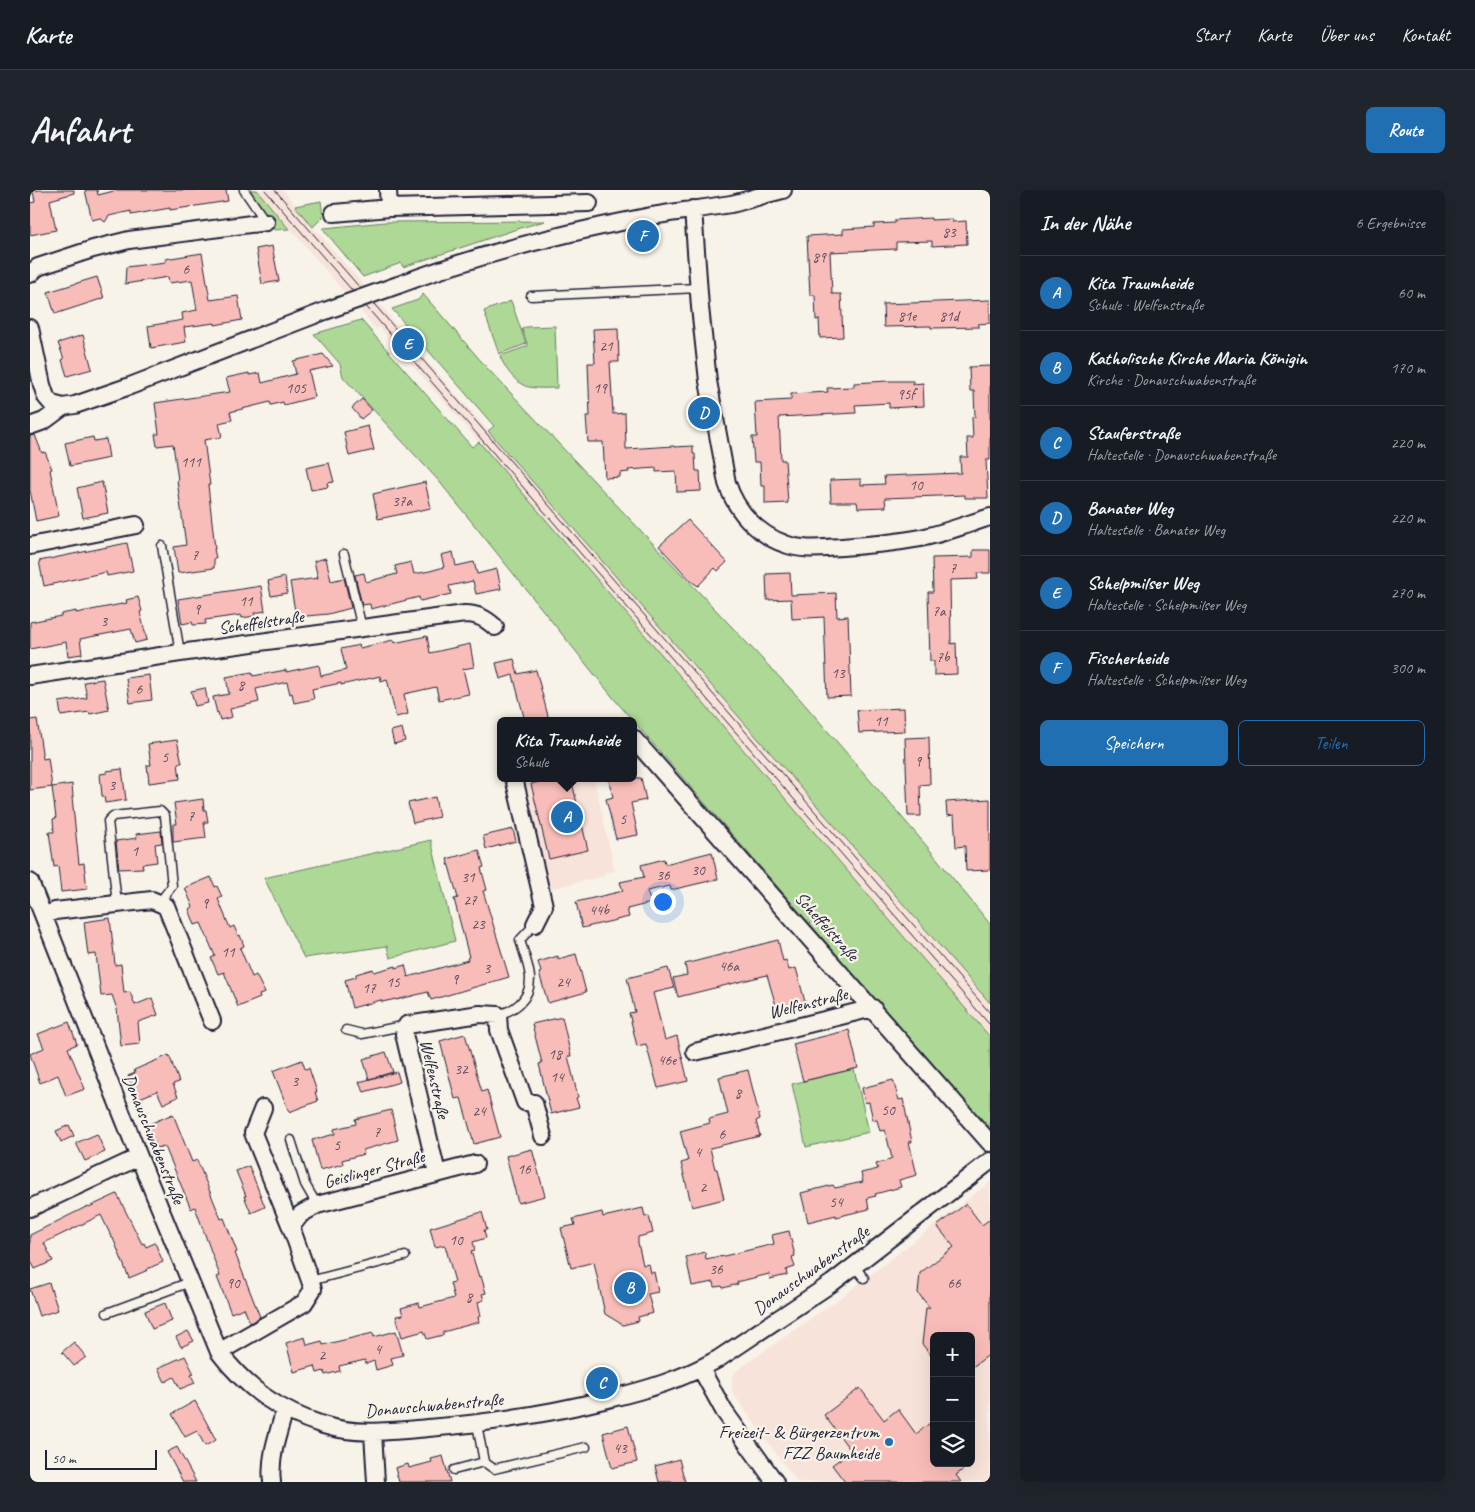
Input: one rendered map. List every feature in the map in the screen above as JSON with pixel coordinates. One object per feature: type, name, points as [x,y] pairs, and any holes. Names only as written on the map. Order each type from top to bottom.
[{"type":"street","points":[[388,190],[389,208]]},
{"type":"street","points":[[30,328],[46,397],[52,404],[62,407],[75,406],[325,311],[458,264],[592,228],[739,202],[783,190]]},
{"type":"street","points":[[334,213],[389,208],[588,197],[592,228]]},
{"type":"street","points":[[693,209],[698,288],[708,381],[727,483],[738,508],[748,520],[770,537],[785,544],[798,548],[814,548],[924,538],[990,517]]},
{"type":"street","points":[[30,274],[38,267],[93,249],[129,240],[266,222]]},
{"type":"street","points":[[30,426],[44,421],[62,407]]},
{"type":"street","points":[[30,546],[136,525]]},
{"type":"street","name":"Scheffelstraße","points":[[30,676],[180,653],[465,614],[474,614],[484,618],[495,627]]},
{"type":"street","name":"Scheffelstraße","points":[[637,742],[990,1143]]},
{"type":"street","name":"Welfenstraße","points":[[515,782],[544,906],[535,924]]},
{"type":"street","name":"Donauschwabenstraße","points":[[30,882],[219,1352],[232,1369],[264,1398],[284,1410],[323,1426],[373,1433],[477,1424],[526,1417],[643,1390],[701,1369],[792,1311],[859,1272],[990,1161]]},
{"type":"street","points":[[44,916],[55,911],[152,900],[166,906],[212,1021]]},
{"type":"street","name":"Welfenstraße","points":[[695,1052],[873,1008]]},
{"type":"street","name":"Welfenstraße","points":[[437,1173],[404,1034],[407,1025],[480,1014],[498,1015]]},
{"type":"street","points":[[498,1015],[500,1030],[524,1102],[534,1103],[543,1136]]},
{"type":"street","points":[[219,1352],[304,1302],[313,1289],[291,1227],[253,1133],[263,1108]]},
{"type":"street","points":[[30,1208],[139,1157]]},
{"type":"street","name":"Geislinger Straße","points":[[291,1227],[301,1214],[317,1205],[475,1164]]},
{"type":"street","points":[[701,1369],[724,1411],[775,1482]]},
{"type":"street","points":[[272,1482],[275,1446],[284,1410]]},
{"type":"street","points":[[373,1433],[376,1482]]},
{"type":"lane","points":[[244,190],[266,222]]},
{"type":"lane","points":[[531,296],[698,288]]},
{"type":"lane","points":[[162,546],[180,653]]},
{"type":"lane","points":[[344,554],[362,628]]},
{"type":"lane","points":[[117,904],[108,821],[113,816],[160,811],[165,816],[172,886],[159,903]]},
{"type":"lane","name":"Welfenstraße","points":[[498,1015],[511,1011],[521,1002],[529,986],[530,977],[520,940],[535,924]]},
{"type":"lane","points":[[346,1030],[362,1034],[407,1025]]},
{"type":"lane","points":[[291,1140],[305,1184],[317,1205]]},
{"type":"lane","points":[[310,1281],[405,1256]]},
{"type":"lane","points":[[107,1313],[190,1282]]},
{"type":"lane","points":[[477,1424],[484,1462]]},
{"type":"lane","points":[[454,1470],[484,1462],[494,1468],[586,1447]]},
{"type":"shaded area","points":[[257,190],[283,190],[391,317],[390,319],[990,1003],[990,1037],[479,442],[379,327],[376,329]]},
{"type":"shaded area","points":[[524,782],[595,782],[615,871],[604,873],[605,876],[549,889]]},
{"type":"shaded area","points":[[990,1182],[990,1482],[797,1482],[734,1395],[732,1378],[736,1371],[846,1294]]},
{"type":"green space","points":[[250,190],[257,190],[289,229],[274,230],[271,213],[266,213]]},
{"type":"green space","points":[[321,201],[323,217],[313,227],[295,206]]},
{"type":"green space","points":[[545,221],[403,267],[401,263],[363,277],[323,229],[385,222]]},
{"type":"green space","points":[[423,294],[488,369],[800,699],[925,844],[990,924],[990,1003],[488,431],[494,426],[392,309],[418,300]]},
{"type":"green space","points":[[511,301],[526,344],[499,354],[484,311]]},
{"type":"green space","points":[[361,320],[472,447],[479,442],[990,1037],[990,1127],[984,1124],[637,725],[637,717],[630,717],[615,700],[438,480],[343,377],[340,364],[314,334]]},
{"type":"green space","points":[[555,326],[557,388],[524,386],[511,375],[500,356],[528,346],[522,329],[526,327]]},
{"type":"green space","points":[[431,840],[455,941],[390,958],[387,946],[304,958],[264,878]]},
{"type":"green space","points":[[854,1069],[869,1132],[806,1147],[792,1084]]},
{"type":"building","points":[[74,190],[74,193],[50,200],[56,230],[30,235],[30,203],[35,202],[33,191]]},
{"type":"building","points":[[85,190],[97,190],[98,195],[118,190],[226,190],[228,201],[131,215],[131,211],[109,216],[105,222],[100,218],[92,220]]},
{"type":"building","points":[[931,218],[931,220],[952,219],[952,222],[966,221],[967,244],[932,246],[932,241],[896,242],[896,249],[830,252],[832,294],[841,294],[843,337],[820,338],[819,319],[816,320],[815,295],[810,295],[807,236],[843,234],[843,229],[874,227],[874,224],[895,223],[895,220]]},
{"type":"building","points":[[272,246],[279,281],[262,284],[256,249]]},
{"type":"building","points":[[202,253],[210,300],[238,296],[242,320],[215,325],[215,323],[184,327],[186,342],[151,348],[148,326],[183,320],[182,313],[197,310],[192,280],[169,283],[168,277],[125,284],[126,267],[166,262],[165,259]]},
{"type":"building","points":[[97,277],[104,298],[55,314],[48,292]]},
{"type":"building","points":[[990,300],[990,323],[978,324],[979,327],[884,327],[883,304]]},
{"type":"building","points":[[618,328],[619,362],[610,362],[613,414],[625,413],[626,449],[693,446],[696,471],[700,471],[701,491],[677,492],[676,471],[656,472],[656,468],[628,470],[629,472],[620,473],[620,477],[605,478],[603,442],[588,442],[586,416],[590,416],[588,363],[595,363],[593,329]]},
{"type":"building","points":[[83,335],[92,369],[67,376],[62,360],[64,359],[58,343]]},
{"type":"building","points":[[323,354],[333,366],[309,371],[315,397],[284,405],[283,402],[271,405],[270,402],[230,412],[232,420],[219,423],[222,437],[204,440],[216,558],[214,558],[214,568],[178,573],[174,547],[186,545],[178,480],[173,444],[157,446],[155,434],[159,434],[155,403],[230,392],[226,378],[249,373],[249,375],[260,373],[262,383],[296,374],[293,361]]},
{"type":"building","points":[[990,366],[990,460],[986,460],[988,498],[965,498],[965,495],[885,498],[886,507],[858,508],[857,502],[831,502],[830,480],[861,479],[861,485],[885,484],[884,476],[961,473],[960,457],[968,457],[967,438],[973,438],[972,417],[975,417],[974,391],[970,391],[969,367]]},
{"type":"building","points":[[913,381],[913,384],[923,383],[924,406],[889,408],[889,403],[855,405],[856,413],[779,417],[781,460],[785,460],[788,503],[765,504],[765,486],[761,486],[760,462],[754,462],[752,437],[757,437],[755,402],[791,400],[791,394],[828,392],[827,388],[854,387],[854,383]]},
{"type":"building","points":[[362,399],[372,410],[361,419],[352,408]]},
{"type":"building","points":[[368,426],[374,450],[349,456],[344,432]]},
{"type":"building","points":[[35,435],[42,453],[45,452],[52,469],[50,470],[59,516],[36,521],[30,490],[30,436]]},
{"type":"building","points":[[93,437],[94,441],[106,439],[109,458],[70,466],[65,443]]},
{"type":"building","points":[[329,463],[334,482],[327,483],[328,487],[311,490],[306,468]]},
{"type":"building","points":[[102,482],[108,513],[83,518],[77,488]]},
{"type":"building","points":[[425,482],[431,508],[378,519],[373,494]]},
{"type":"building","points":[[688,520],[727,562],[718,571],[715,568],[698,586],[691,581],[659,546]]},
{"type":"building","points":[[127,543],[133,571],[107,576],[106,572],[44,586],[39,561]]},
{"type":"building","points":[[973,550],[990,550],[990,573],[977,573],[978,579],[950,580],[951,644],[956,643],[957,674],[934,675],[934,661],[930,661],[928,592],[933,592],[932,558],[973,557]]},
{"type":"building","points":[[453,552],[456,566],[474,562],[477,574],[497,569],[501,589],[476,594],[473,581],[449,586],[451,594],[420,601],[419,597],[371,609],[370,604],[362,605],[355,575],[364,573],[366,582],[397,574],[395,566],[411,562],[414,574],[430,571],[444,567],[441,555]]},
{"type":"building","points":[[326,558],[331,581],[344,578],[351,608],[328,614],[296,617],[290,582],[318,578],[314,561]]},
{"type":"building","points":[[790,573],[791,595],[836,593],[837,617],[848,616],[851,696],[827,697],[824,617],[792,619],[791,599],[767,600],[766,574]]},
{"type":"building","points":[[285,577],[287,593],[271,596],[268,581]]},
{"type":"building","points":[[261,586],[265,611],[254,613],[255,616],[242,618],[241,615],[205,620],[206,624],[193,625],[192,622],[182,624],[178,599]]},
{"type":"building","points":[[138,597],[147,640],[135,643],[131,629],[80,639],[82,654],[68,656],[66,642],[30,649],[30,622],[76,611],[76,613],[127,603],[126,600]]},
{"type":"building","points":[[427,636],[430,653],[470,644],[474,667],[463,669],[469,694],[439,700],[436,687],[404,694],[408,714],[396,717],[387,679],[381,681],[380,676],[341,685],[341,683],[312,689],[314,699],[294,703],[287,682],[256,689],[259,702],[230,709],[232,717],[220,720],[217,713],[213,697],[229,694],[226,677],[252,672],[253,676],[286,670],[286,672],[319,665],[321,676],[346,670],[341,649],[359,645],[360,648],[393,640],[394,643]]},
{"type":"building","points":[[514,659],[518,674],[536,670],[547,717],[524,717],[513,675],[500,679],[496,663]]},
{"type":"building","points":[[149,675],[152,700],[130,703],[126,678]]},
{"type":"building","points":[[103,679],[109,710],[90,714],[89,712],[61,716],[59,702],[87,698],[84,682]]},
{"type":"building","points":[[205,688],[208,703],[195,706],[191,691]]},
{"type":"building","points":[[904,708],[905,731],[859,733],[857,710]]},
{"type":"building","points":[[37,719],[43,759],[48,758],[52,787],[30,790],[30,720]]},
{"type":"building","points":[[402,728],[405,741],[394,744],[391,731]]},
{"type":"building","points":[[929,737],[930,784],[920,785],[921,816],[908,816],[905,738]]},
{"type":"building","points":[[177,740],[182,763],[178,763],[180,779],[149,783],[147,765],[151,765],[148,744]]},
{"type":"building","points":[[122,769],[126,800],[105,803],[104,796],[102,796],[100,774],[107,773],[106,771]]},
{"type":"building","points":[[637,778],[641,778],[646,800],[631,803],[638,835],[616,839],[606,799],[613,797],[609,782],[637,782]]},
{"type":"building","points":[[538,782],[572,782],[588,850],[549,859],[531,784]]},
{"type":"building","points":[[72,784],[79,864],[84,863],[87,889],[61,892],[58,866],[54,867],[49,832],[54,832],[53,819],[56,818],[52,787]]},
{"type":"building","points":[[435,797],[439,817],[413,823],[408,803]]},
{"type":"building","points":[[203,799],[208,822],[204,822],[206,838],[173,842],[173,824],[177,824],[174,803]]},
{"type":"building","points":[[990,799],[990,870],[966,871],[965,846],[956,847],[954,815],[947,816],[946,802]]},
{"type":"building","points":[[513,829],[516,841],[486,849],[483,836]]},
{"type":"building","points":[[161,831],[162,843],[155,844],[157,862],[142,864],[143,868],[119,869],[116,841],[137,838],[136,834]]},
{"type":"building","points":[[479,850],[484,867],[481,868],[487,890],[483,891],[509,977],[431,1000],[428,992],[396,1000],[382,1002],[381,1000],[352,1008],[345,980],[356,977],[356,974],[373,969],[374,972],[405,965],[408,977],[468,960],[467,958],[469,957],[454,899],[458,898],[447,859]]},
{"type":"building","points":[[712,852],[718,879],[671,890],[670,886],[647,891],[651,903],[627,909],[629,917],[582,928],[576,902],[623,891],[620,882],[644,877],[641,865],[664,859],[665,864]]},
{"type":"building","points":[[211,877],[222,897],[218,899],[230,928],[234,926],[238,936],[240,935],[244,946],[240,948],[252,977],[256,975],[265,993],[259,995],[260,998],[238,1007],[224,972],[218,974],[211,958],[215,956],[201,923],[195,925],[189,909],[193,907],[185,888]]},
{"type":"building","points":[[110,918],[115,965],[121,964],[124,993],[130,992],[135,1005],[152,998],[158,1015],[138,1022],[140,1044],[121,1046],[117,1009],[112,995],[101,996],[96,954],[88,955],[84,922]]},
{"type":"building","points":[[778,940],[783,961],[786,960],[789,970],[796,968],[805,1002],[777,1009],[767,975],[678,997],[673,978],[687,975],[685,964]]},
{"type":"building","points":[[576,954],[586,992],[548,1003],[539,973],[541,972],[538,962],[558,956],[558,959]]},
{"type":"building","points":[[668,968],[674,988],[653,993],[665,1040],[677,1036],[688,1081],[658,1088],[646,1044],[637,1046],[629,1013],[635,1012],[627,978]]},
{"type":"building","points":[[562,1017],[571,1056],[568,1056],[579,1107],[551,1114],[539,1064],[542,1063],[532,1024]]},
{"type":"building","points":[[69,1022],[77,1044],[68,1048],[85,1089],[66,1096],[58,1075],[40,1083],[30,1054],[44,1048],[38,1034]]},
{"type":"building","points":[[849,1030],[858,1068],[803,1081],[793,1044]]},
{"type":"building","points":[[465,1034],[482,1092],[487,1090],[500,1137],[474,1144],[461,1098],[455,1099],[440,1041]]},
{"type":"building","points":[[386,1052],[393,1072],[369,1079],[363,1059]]},
{"type":"building","points":[[169,1055],[179,1082],[173,1084],[178,1097],[163,1104],[157,1091],[137,1099],[128,1076],[135,1073],[134,1070]]},
{"type":"building","points":[[302,1060],[305,1069],[309,1068],[318,1101],[289,1112],[273,1071]]},
{"type":"building","points":[[748,1070],[760,1119],[756,1121],[760,1136],[710,1148],[724,1199],[692,1207],[681,1163],[688,1161],[680,1131],[710,1123],[709,1119],[728,1114],[719,1077]]},
{"type":"building","points":[[397,1072],[400,1082],[364,1092],[359,1082]]},
{"type":"building","points":[[893,1080],[899,1100],[903,1099],[912,1142],[909,1142],[917,1175],[899,1180],[901,1187],[867,1198],[869,1209],[808,1222],[801,1193],[833,1185],[835,1188],[863,1182],[861,1173],[878,1169],[876,1164],[892,1158],[885,1130],[880,1131],[877,1120],[873,1120],[869,1102],[865,1103],[862,1088]]},
{"type":"building","points":[[391,1110],[398,1140],[363,1150],[364,1154],[342,1160],[343,1164],[320,1170],[312,1140],[335,1134],[334,1129],[356,1124],[355,1119]]},
{"type":"building","points":[[173,1114],[192,1162],[197,1160],[221,1219],[224,1218],[237,1252],[235,1253],[260,1317],[250,1323],[244,1308],[231,1313],[217,1277],[220,1276],[195,1207],[191,1209],[166,1149],[164,1146],[157,1148],[147,1125]]},
{"type":"building","points":[[69,1125],[74,1136],[61,1142],[56,1131]]},
{"type":"building","points":[[97,1134],[105,1152],[85,1161],[76,1143]]},
{"type":"building","points":[[532,1149],[545,1196],[518,1203],[506,1156]]},
{"type":"building","points":[[249,1166],[265,1207],[251,1213],[236,1171]]},
{"type":"building","points":[[117,1194],[142,1244],[144,1243],[146,1247],[155,1243],[163,1262],[129,1278],[113,1238],[101,1215],[44,1243],[53,1261],[35,1269],[30,1259],[30,1235],[88,1206]]},
{"type":"building","points":[[966,1204],[982,1225],[990,1219],[990,1354],[975,1365],[975,1332],[930,1332],[930,1354],[922,1344],[926,1308],[930,1308],[918,1293],[920,1273],[954,1247],[937,1226]]},
{"type":"building","points":[[643,1208],[645,1217],[649,1216],[653,1233],[638,1237],[638,1243],[643,1265],[649,1264],[651,1273],[654,1272],[658,1292],[648,1294],[653,1313],[638,1317],[639,1321],[623,1325],[605,1314],[594,1262],[571,1268],[561,1228],[575,1225],[573,1219],[602,1212],[603,1217]]},
{"type":"building","points":[[482,1212],[487,1230],[484,1230],[486,1238],[473,1242],[475,1250],[471,1251],[486,1293],[482,1294],[484,1300],[478,1302],[481,1316],[478,1317],[479,1322],[443,1332],[443,1335],[427,1339],[424,1331],[402,1337],[396,1316],[403,1315],[401,1308],[419,1303],[420,1307],[454,1298],[450,1283],[455,1282],[445,1245],[435,1247],[430,1228]]},
{"type":"building","points":[[789,1231],[795,1256],[792,1257],[795,1267],[786,1270],[787,1275],[770,1279],[769,1274],[737,1282],[738,1284],[723,1288],[722,1286],[715,1287],[714,1282],[692,1286],[686,1257],[705,1252],[706,1259],[720,1257],[774,1244],[772,1235]]},
{"type":"building","points":[[49,1283],[58,1310],[39,1316],[30,1289]]},
{"type":"building","points":[[165,1303],[172,1321],[152,1329],[145,1311]]},
{"type":"building","points":[[188,1331],[194,1341],[181,1347],[176,1337]]},
{"type":"building","points":[[396,1331],[403,1355],[391,1358],[393,1365],[376,1370],[374,1361],[366,1364],[365,1360],[339,1366],[340,1371],[325,1375],[324,1371],[317,1373],[315,1366],[294,1372],[286,1343],[305,1337],[307,1345],[322,1341],[323,1345],[373,1333],[374,1337]]},
{"type":"building","points":[[74,1342],[86,1357],[74,1366],[62,1352]]},
{"type":"building","points":[[185,1356],[194,1374],[191,1375],[195,1383],[180,1389],[174,1377],[165,1382],[158,1368]]},
{"type":"building","name":"Freizeit- & Bürgerzentrum FZZ Baumheide","points":[[860,1388],[884,1420],[898,1409],[916,1434],[930,1423],[930,1467],[967,1467],[956,1475],[961,1482],[845,1482],[832,1465],[851,1451],[824,1415]]},
{"type":"building","points":[[195,1401],[216,1440],[205,1446],[197,1431],[185,1437],[172,1414]]},
{"type":"building","points":[[628,1426],[637,1462],[612,1468],[603,1433]]},
{"type":"building","points":[[177,1447],[196,1482],[183,1482],[167,1452]]},
{"type":"building","points":[[443,1456],[450,1482],[399,1482],[395,1468],[408,1464],[409,1468],[432,1462],[431,1459]]},
{"type":"building","points":[[679,1459],[685,1482],[659,1482],[655,1466]]},
{"type":"tram line","points":[[265,190],[990,1025]]},
{"type":"tram line","points":[[275,190],[990,1013]]},
{"type":"place","name":"Fischerheide","points":[[643,236]]},
{"type":"place","name":"Schelpmilser Weg","points":[[408,344]]},
{"type":"place","name":"Banater Weg","points":[[704,413]]},
{"type":"place","name":"Kita Traumheide","points":[[567,817]]},
{"type":"place","name":"Katholische Kirche Maria Königin","points":[[630,1288]]},
{"type":"place","name":"Stauferstraße","points":[[602,1383]]},
{"type":"place","name":"Freizeit- & Bürgerzentrum FZZ Baumheide","points":[[889,1442]]}]
